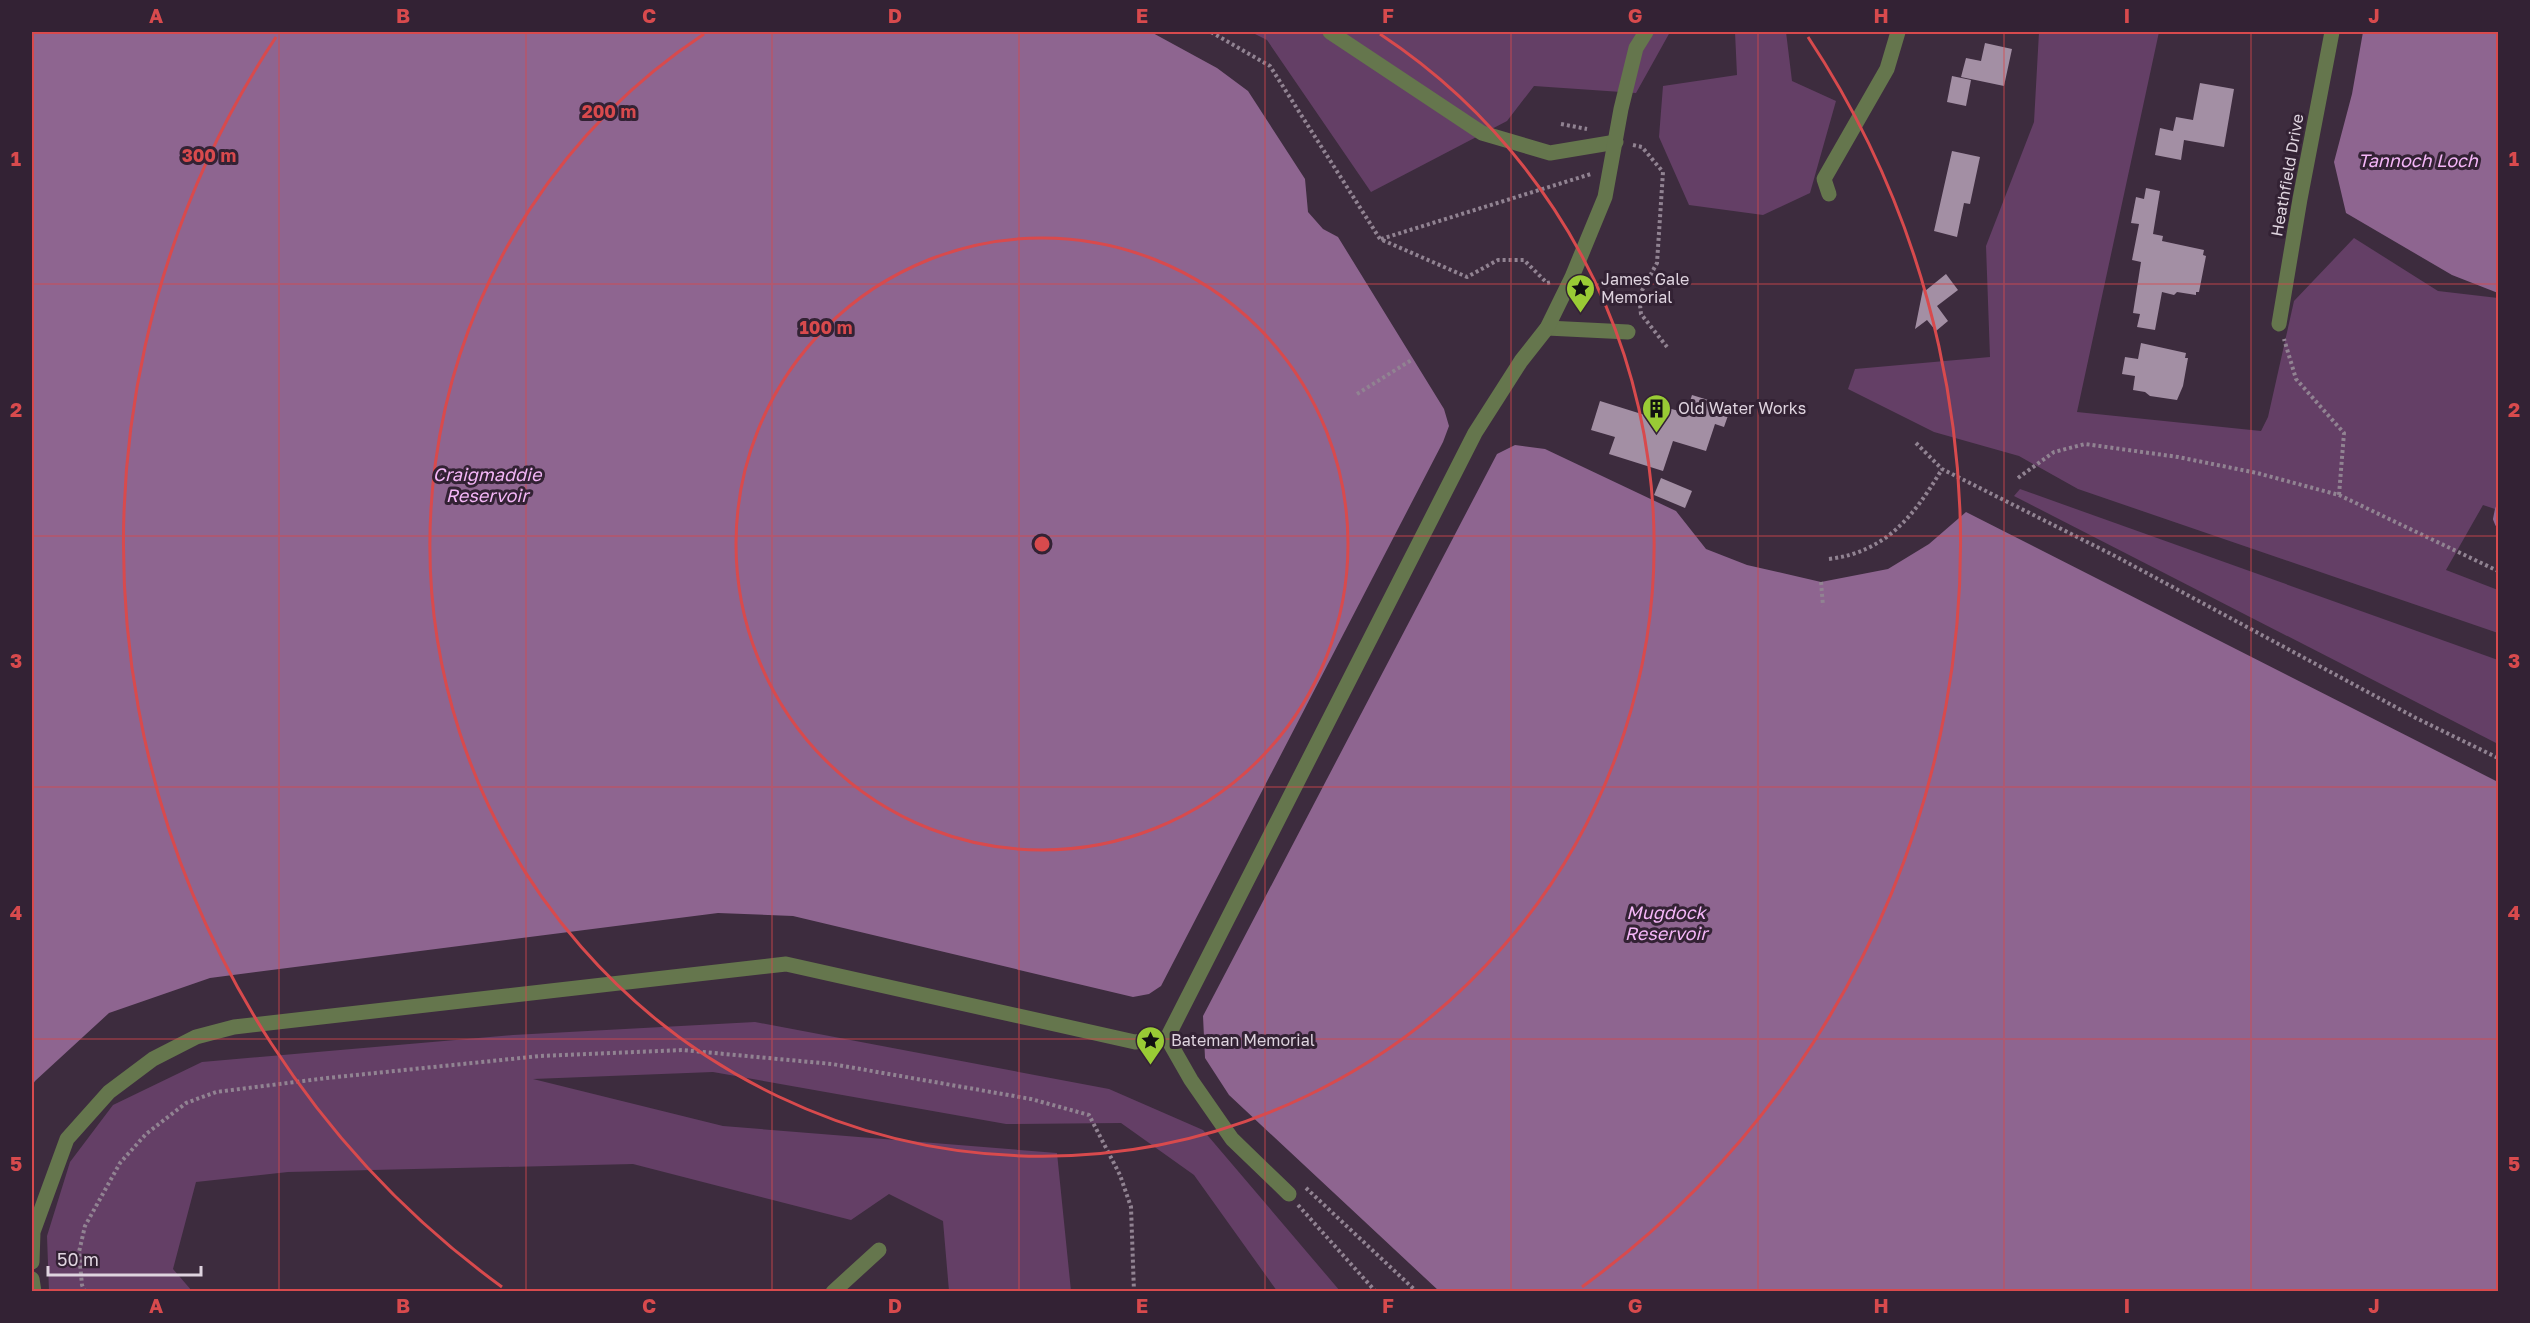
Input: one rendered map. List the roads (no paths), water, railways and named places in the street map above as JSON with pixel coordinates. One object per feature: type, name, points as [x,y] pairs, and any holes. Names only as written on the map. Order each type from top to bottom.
[{"type":"street","points":[[1330,32],[1482,133],[1550,153],[1616,142]]},
{"type":"street","points":[[1167,1038],[1475,433],[1521,361],[1547,328],[1572,277],[1605,197],[1621,109],[1636,48],[1646,32]]},
{"type":"street","points":[[1829,194],[1824,179],[1887,69],[1898,32]]},
{"type":"street","name":"Heathfield Drive","points":[[2279,324],[2332,32]]},
{"type":"street","points":[[1547,328],[1628,332]]},
{"type":"street","points":[[32,1262],[33,1232],[67,1139],[109,1092],[153,1059],[196,1037],[234,1027],[786,964],[1135,1042],[1167,1038]]},
{"type":"street","points":[[1167,1038],[1191,1080],[1232,1139],[1288,1194]]},
{"type":"street","points":[[833,1292],[879,1250]]},
{"type":"street","points":[[32,1279],[34,1292]]},
{"type":"water","name":"Craigmaddie Reservoir","points":[[32,32],[1151,32],[1217,68],[1248,91],[1305,179],[1308,212],[1323,229],[1338,237],[1444,409],[1449,426],[1443,442],[1161,986],[1149,994],[1133,997],[793,916],[718,913],[210,978],[109,1013],[32,1086]]},
{"type":"water","name":"Tannoch Loch","points":[[2363,32],[2498,32],[2498,293],[2452,275],[2346,213],[2334,162],[2352,94]]},
{"type":"water","name":"Mugdock Reservoir","points":[[1515,445],[1545,449],[1676,511],[1706,549],[1747,565],[1821,582],[1888,569],[1929,544],[1966,512],[2498,782],[2498,1291],[1439,1291],[1229,1095],[1205,1058],[1203,1016],[1497,454]]},
{"type":"waterway","points":[[2498,509],[2496,519],[2498,524]]},
{"type":"place","name":"James Gale Memorial","points":[[1580,314]]},
{"type":"place","name":"Old Water Works","points":[[1657,434]]},
{"type":"place","name":"Bateman Memorial","points":[[1150,1066]]}]
